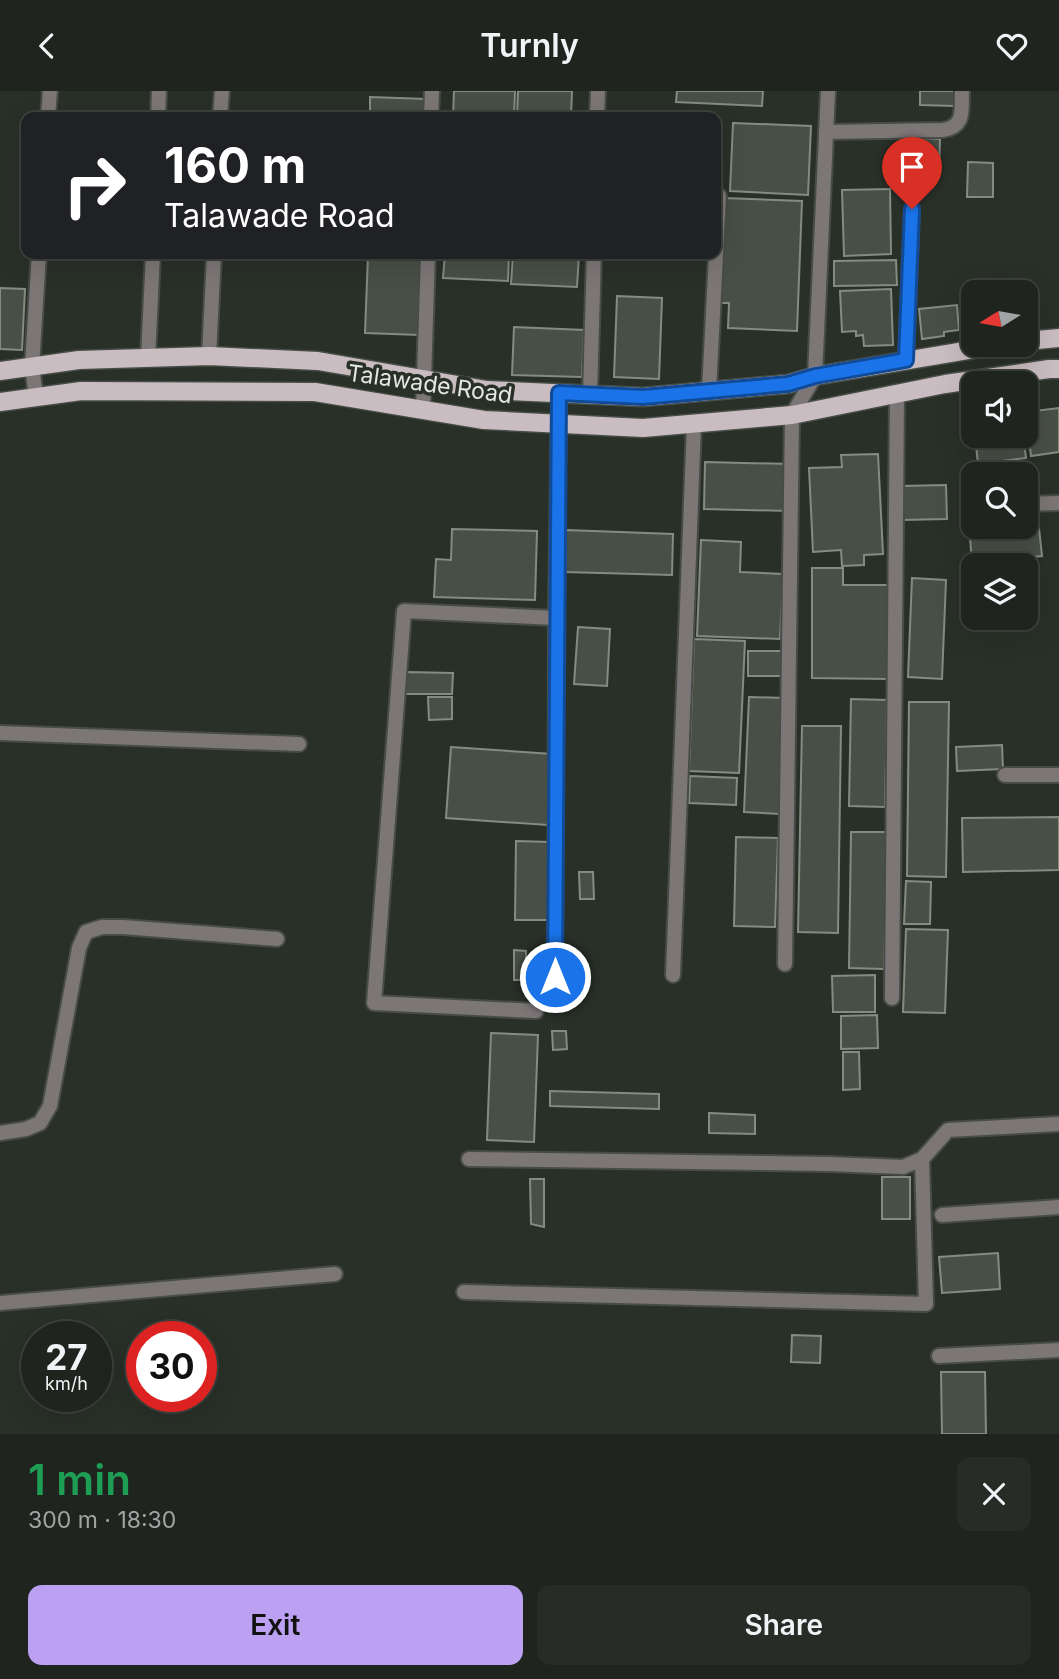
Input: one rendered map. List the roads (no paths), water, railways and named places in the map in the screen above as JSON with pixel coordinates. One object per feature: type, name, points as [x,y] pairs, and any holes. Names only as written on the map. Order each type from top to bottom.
[{"type":"main road","points":[[1038,340],[1059,338]]},
{"type":"main road","name":"Talawade Road","points":[[0,371],[79,360],[209,356],[318,361],[487,390],[643,397],[788,384],[815,376],[961,351]]},
{"type":"main road","name":"Talawade Road","points":[[0,402],[81,391],[315,392],[484,421],[643,428],[792,415],[945,384],[1059,369]]},
{"type":"street","points":[[48,112],[50,91]]},
{"type":"street","points":[[158,112],[159,91]]},
{"type":"street","points":[[220,112],[222,91]]},
{"type":"street","points":[[431,112],[432,91]]},
{"type":"street","points":[[597,112],[598,91]]},
{"type":"street","points":[[785,964],[792,415],[815,376],[828,91]]},
{"type":"street","points":[[826,132],[954,128],[959,123],[962,91]]},
{"type":"street","points":[[906,360],[912,209]]},
{"type":"street","points":[[36,397],[32,366],[39,259]]},
{"type":"street","points":[[148,357],[153,259]]},
{"type":"street","points":[[209,356],[214,259]]},
{"type":"street","points":[[423,410],[428,259]]},
{"type":"street","points":[[590,394],[594,259]]},
{"type":"street","points":[[709,391],[716,259]]},
{"type":"street","points":[[555,977],[559,393]]},
{"type":"street","points":[[892,998],[897,394]]},
{"type":"street","points":[[673,975],[694,424]]},
{"type":"street","points":[[1038,504],[1059,503]]},
{"type":"street","points":[[536,1010],[374,1003],[404,611],[556,618]]},
{"type":"street","points":[[0,733],[299,744]]},
{"type":"street","points":[[1005,775],[1059,775]]},
{"type":"street","points":[[0,1133],[26,1129],[40,1123],[50,1106],[79,948],[86,932],[102,927],[122,927],[277,939]]},
{"type":"street","points":[[469,1159],[903,1167],[922,1159],[948,1130],[1059,1124]]},
{"type":"street","points":[[464,1292],[926,1304],[922,1159]]},
{"type":"street","points":[[942,1215],[1059,1207]]},
{"type":"street","points":[[0,1303],[334,1274]]},
{"type":"street","points":[[939,1356],[1059,1349]]}]
